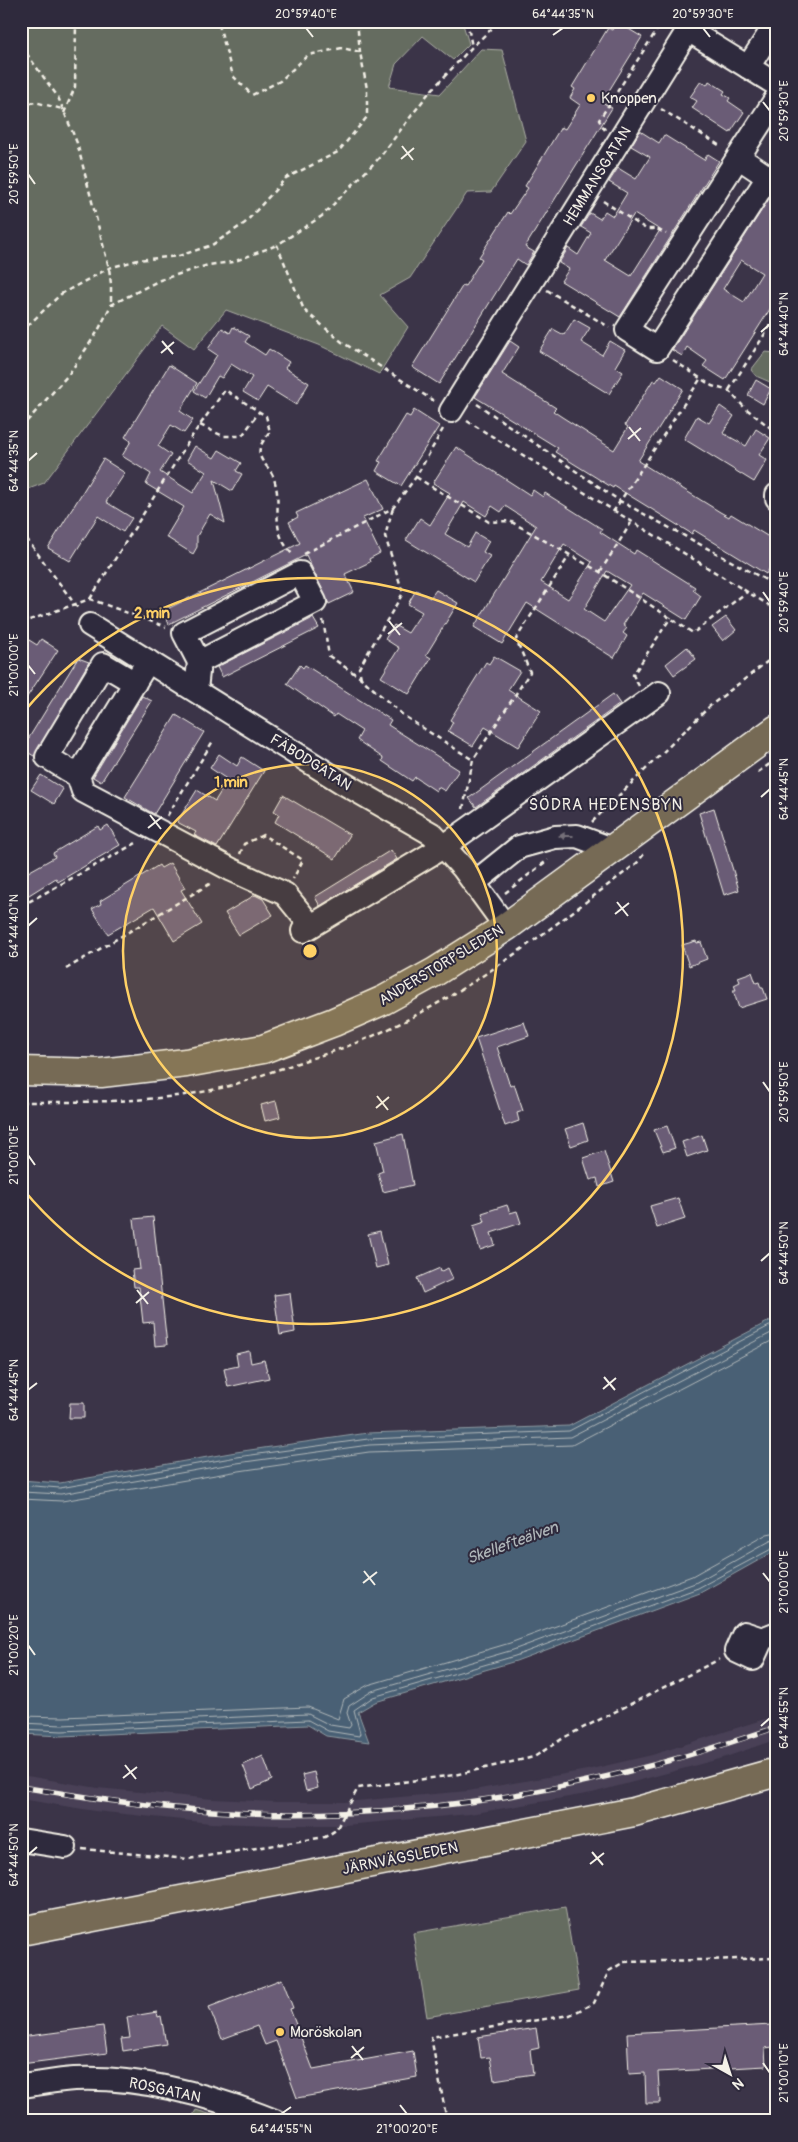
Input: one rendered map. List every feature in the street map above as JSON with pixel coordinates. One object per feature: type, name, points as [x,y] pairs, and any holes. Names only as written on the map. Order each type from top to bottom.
[{"type":"main road","name":"ANDERSTORPSLEDEN","points":[[21,1071],[101,1073],[186,1063],[263,1049],[334,1022],[384,1000],[436,972],[506,927],[777,728]]},
{"type":"main road","name":"JÄRNVÄGSLEDEN","points":[[21,1931],[634,1812],[777,1772]]},
{"type":"street","points":[[748,67],[777,22]]},
{"type":"street","name":"HEMMANSGATAN","points":[[456,403],[688,30],[777,85]]},
{"type":"street","points":[[738,157],[773,179],[657,349],[627,330],[738,157],[777,97]]},
{"type":"street","points":[[196,690],[199,662],[184,633],[300,573],[315,602],[199,662]]},
{"type":"street","name":"FÄBODGATAN","points":[[90,625],[344,783],[432,834],[474,883],[506,927]]},
{"type":"street","points":[[78,776],[148,661]]},
{"type":"street","points":[[135,683],[104,664],[47,757],[78,776],[84,791],[232,870],[285,894],[307,929],[443,847],[653,697]]},
{"type":"street","points":[[474,883],[519,847],[555,836],[577,836],[612,849]]},
{"type":"street","points":[[736,1651],[753,1659],[769,1636]]},
{"type":"street","points":[[21,1840],[65,1847]]},
{"type":"street","name":"ROSGATAN","points":[[21,2086],[74,2079],[137,2082],[192,2094],[275,2121]]},
{"type":"path","points":[[64,113],[74,87],[76,21]]},
{"type":"path","points":[[218,21],[233,76],[252,95],[280,81],[308,55],[342,48],[360,52]]},
{"type":"path","points":[[21,332],[61,294],[108,268],[138,260],[179,256],[212,245],[244,223],[286,178],[338,152],[368,117],[367,89],[360,52],[357,21]]},
{"type":"path","points":[[467,21],[472,47]]},
{"type":"path","points":[[111,305],[160,280],[208,265],[233,262],[277,245],[322,216],[380,157],[428,94],[472,47],[500,21]]},
{"type":"path","points":[[606,132],[599,120],[662,22]]},
{"type":"path","points":[[21,46],[58,97],[77,144],[108,268],[111,305],[98,331],[69,374],[21,428]]},
{"type":"path","points":[[645,99],[738,157]]},
{"type":"path","points":[[21,106],[35,102],[62,109]]},
{"type":"path","points":[[587,191],[646,229],[657,230],[683,243]]},
{"type":"path","points":[[277,245],[304,310],[342,342],[456,403],[620,500],[777,586]]},
{"type":"path","points":[[531,281],[613,329],[627,330]]},
{"type":"path","points":[[729,391],[777,316]]},
{"type":"path","points":[[657,349],[712,386],[729,391],[744,407],[777,433]]},
{"type":"path","points":[[613,512],[701,378]]},
{"type":"path","points":[[90,599],[200,425],[225,390],[266,416],[270,432],[260,448],[261,460],[271,472],[278,491],[276,519],[283,544],[296,558],[393,508]]},
{"type":"path","points":[[361,678],[359,668],[403,593],[385,536],[393,508],[416,477],[456,403]]},
{"type":"path","points":[[456,403],[613,512],[777,610]]},
{"type":"path","points":[[200,425],[223,436],[242,436],[259,412]]},
{"type":"path","points":[[416,477],[488,522],[510,521],[600,572],[693,632],[747,592]]},
{"type":"path","points":[[600,572],[631,522]]},
{"type":"path","points":[[21,531],[90,625]]},
{"type":"path","points":[[464,832],[463,803],[473,760],[530,672],[516,640],[569,556]]},
{"type":"path","points":[[771,606],[777,600]]},
{"type":"path","points":[[315,602],[323,617],[329,656],[361,678],[404,716],[473,760]]},
{"type":"path","points":[[653,697],[633,675],[671,617]]},
{"type":"path","points":[[577,836],[710,706],[777,654]]},
{"type":"path","points":[[21,906],[158,830],[213,741]]},
{"type":"path","points":[[66,970],[232,870],[244,844],[263,836],[303,860],[285,894]]},
{"type":"path","points":[[489,903],[549,859]]},
{"type":"path","points":[[65,1847],[118,1854],[188,1859],[324,1837],[336,1830],[358,1788],[454,1775],[534,1757],[564,1737],[736,1651]]},
{"type":"path","points":[[448,2121],[431,2037],[570,2014],[594,2003],[609,1971],[624,1962],[777,1958]]},
{"type":"shaded area","points":[[21,21],[462,21],[469,44],[453,60],[423,36],[396,64],[389,87],[440,94],[481,49],[502,50],[526,141],[491,192],[467,193],[410,278],[380,295],[408,327],[379,374],[319,345],[226,310],[194,349],[162,326],[44,483],[21,492]]},
{"type":"shaded area","points":[[765,352],[777,353],[777,385],[756,376],[751,370]]},
{"type":"shaded area","points":[[777,1715],[777,1739],[723,1758],[592,1793],[470,1814],[345,1825],[211,1823],[95,1811],[21,1799],[21,1775],[98,1788],[213,1799],[276,1802],[344,1802],[468,1791],[587,1770],[652,1755]]},
{"type":"shaded area","points":[[565,1907],[579,1990],[427,2017],[413,1933]]},
{"type":"shaded area","points":[[196,2110],[232,2121],[190,2121]]},
{"type":"water","name":"Skellefteälven","points":[[777,1317],[777,1550],[700,1593],[516,1661],[375,1702],[358,1712],[369,1742],[326,1736],[308,1725],[62,1736],[21,1734],[21,1480],[60,1483],[236,1452],[368,1433],[569,1426]]},
{"type":"building","points":[[617,22],[642,37],[602,102],[612,108],[525,247],[534,252],[526,265],[517,259],[439,384],[412,367],[463,285],[465,286],[482,259],[479,257],[508,212],[510,214],[528,188],[525,186],[561,127],[565,129],[580,105],[570,98],[575,89],[572,87],[608,28],[612,30]]},
{"type":"building","points":[[701,81],[707,85],[709,81],[725,91],[723,94],[730,98],[728,101],[744,112],[730,133],[692,108],[697,101],[690,97]]},
{"type":"building","points":[[640,131],[659,143],[664,135],[704,160],[708,154],[719,161],[620,317],[561,281],[569,269],[559,263],[568,248],[578,255],[591,233],[581,227],[590,213],[600,219],[605,211],[613,216],[627,193],[609,182],[618,168],[636,179],[650,157],[631,146]],"holes":[[[634,214],[660,230],[631,276],[605,260]]]},
{"type":"building","points":[[772,194],[777,197],[777,298],[725,380],[703,366],[707,361],[687,347],[682,356],[672,350]],"holes":[[[741,260],[762,273],[744,302],[723,289]]]},
{"type":"building","points":[[574,319],[590,328],[581,342],[602,355],[610,341],[625,350],[615,367],[623,372],[609,394],[539,351],[553,329],[564,335]]},
{"type":"building","points":[[233,327],[249,336],[245,342],[265,355],[269,349],[289,362],[285,368],[309,383],[296,405],[267,387],[258,401],[243,392],[252,377],[231,364],[222,378],[218,376],[205,398],[194,391],[217,355],[208,349],[222,328],[230,333]]},
{"type":"building","points":[[510,341],[519,347],[502,374],[556,408],[553,411],[614,450],[628,427],[625,425],[653,380],[656,382],[661,375],[683,389],[638,461],[720,512],[729,517],[731,514],[777,542],[777,556],[766,574],[694,530],[692,534],[614,486],[613,488],[555,452],[558,448],[475,397]]},
{"type":"building","points":[[169,365],[197,383],[180,411],[193,420],[184,433],[171,425],[158,446],[171,455],[160,472],[193,493],[206,472],[187,460],[195,446],[214,458],[219,450],[241,463],[236,471],[242,474],[232,491],[214,480],[225,523],[210,514],[197,536],[197,547],[193,554],[166,537],[184,507],[146,484],[151,474],[122,456],[131,441],[125,437]]},
{"type":"building","points":[[756,380],[771,389],[763,404],[748,395]]},
{"type":"building","points":[[720,406],[734,416],[723,433],[746,446],[756,429],[770,438],[759,455],[767,460],[754,482],[684,439],[697,416],[709,423]]},
{"type":"building","points":[[414,410],[439,426],[401,486],[376,471],[381,462],[378,461],[406,415],[410,417]]},
{"type":"building","points":[[456,447],[530,495],[533,490],[543,497],[545,493],[602,529],[600,532],[634,554],[636,550],[695,587],[693,590],[701,596],[686,620],[643,593],[623,625],[627,628],[623,633],[627,636],[614,658],[527,603],[502,644],[474,627],[536,526],[505,506],[501,512],[492,506],[486,516],[464,502],[445,534],[467,547],[475,533],[489,541],[483,552],[490,556],[474,582],[406,540],[420,518],[430,525],[450,493],[433,483]],"holes":[[[564,544],[592,562],[568,599],[541,582]],[[607,571],[630,585],[604,622],[584,609]]]},
{"type":"building","points":[[103,459],[125,473],[106,502],[132,518],[123,532],[98,516],[70,561],[48,548]]},
{"type":"building","points":[[368,479],[383,509],[363,518],[380,553],[369,559],[370,562],[345,574],[354,592],[329,604],[306,555],[169,624],[163,611],[300,543],[289,522],[298,517],[296,513]]},
{"type":"building","points":[[416,590],[430,598],[436,590],[458,603],[426,655],[431,658],[409,694],[381,677],[399,648],[385,639],[394,625],[408,633],[422,612],[408,604]]},
{"type":"building","points":[[726,617],[736,630],[723,641],[712,627]]},
{"type":"building","points":[[313,618],[319,628],[222,677],[217,667]]},
{"type":"building","points":[[41,639],[58,650],[21,706],[21,653],[29,640],[37,645]]},
{"type":"building","points":[[687,647],[696,659],[674,675],[666,664]]},
{"type":"building","points":[[494,656],[520,671],[508,690],[541,711],[518,747],[485,727],[473,746],[448,731],[453,722],[450,720],[461,702],[486,662],[489,664]]},
{"type":"building","points":[[78,658],[89,662],[34,756],[22,749]]},
{"type":"building","points":[[300,665],[303,668],[305,665],[391,720],[388,725],[459,770],[445,791],[438,787],[436,791],[415,777],[412,781],[382,761],[383,758],[357,740],[362,731],[336,714],[334,717],[287,684]]},
{"type":"building","points":[[613,694],[620,704],[476,807],[469,798]]},
{"type":"building","points":[[142,696],[152,701],[101,782],[93,777]]},
{"type":"building","points":[[176,715],[204,732],[154,814],[125,797]]},
{"type":"building","points":[[219,754],[237,766],[242,757],[264,771],[217,847],[194,835],[196,832],[177,822],[197,790],[215,801],[228,780],[210,768]]},
{"type":"building","points":[[41,775],[63,789],[54,804],[31,790]]},
{"type":"building","points":[[283,795],[350,835],[335,859],[275,822],[279,814],[274,811]]},
{"type":"building","points":[[714,808],[739,890],[724,895],[699,813]]},
{"type":"building","points":[[108,825],[120,845],[58,882],[56,878],[21,900],[21,876],[55,857],[53,853],[98,826],[100,830]]},
{"type":"building","points":[[391,850],[397,859],[320,906],[315,897]]},
{"type":"building","points":[[170,863],[185,888],[181,890],[202,924],[174,941],[154,907],[108,934],[92,909],[101,904],[100,901],[159,865],[161,868]]},
{"type":"building","points":[[255,895],[263,899],[273,915],[239,935],[225,913]]},
{"type":"building","points":[[696,941],[697,943],[701,942],[707,959],[689,966],[682,945]]},
{"type":"building","points":[[752,972],[756,983],[759,982],[761,988],[763,988],[767,999],[739,1008],[733,990],[736,990],[734,985],[740,982],[738,977]]},
{"type":"building","points":[[524,1022],[529,1036],[497,1047],[510,1086],[514,1084],[523,1111],[517,1113],[519,1121],[505,1126],[476,1038]]},
{"type":"building","points":[[276,1101],[280,1117],[265,1121],[261,1105]]},
{"type":"building","points":[[583,1123],[588,1140],[571,1146],[565,1129]]},
{"type":"building","points":[[667,1126],[675,1148],[663,1152],[654,1130]]},
{"type":"building","points":[[403,1134],[413,1185],[383,1192],[378,1173],[383,1171],[376,1141]]},
{"type":"building","points":[[702,1135],[707,1150],[687,1157],[682,1142]]},
{"type":"building","points":[[604,1151],[614,1182],[599,1187],[597,1178],[590,1180],[583,1158]]},
{"type":"building","points":[[678,1198],[685,1219],[657,1228],[650,1206]]},
{"type":"building","points":[[507,1205],[510,1213],[517,1211],[521,1223],[491,1233],[495,1245],[480,1250],[473,1226],[485,1222],[482,1213]]},
{"type":"building","points":[[153,1217],[167,1345],[155,1346],[153,1322],[143,1323],[139,1287],[134,1287],[132,1270],[140,1269],[134,1219]]},
{"type":"building","points":[[380,1231],[388,1265],[376,1268],[368,1234]]},
{"type":"building","points":[[440,1268],[441,1272],[448,1268],[453,1279],[423,1293],[417,1278]]},
{"type":"building","points":[[290,1293],[295,1332],[280,1335],[274,1295]]},
{"type":"building","points":[[249,1351],[251,1363],[264,1360],[269,1378],[228,1387],[224,1369],[238,1366],[236,1354]]},
{"type":"building","points":[[70,1403],[84,1403],[84,1418],[69,1418]]},
{"type":"building","points":[[263,1756],[272,1780],[252,1789],[243,1765]]},
{"type":"building","points":[[314,1772],[318,1788],[306,1791],[302,1775]]},
{"type":"building","name":"Moröskolan","points":[[282,1979],[293,2008],[290,2009],[313,2069],[413,2051],[417,2077],[297,2098],[276,2041],[265,2045],[257,2026],[222,2039],[209,2007]]},
{"type":"building","points":[[157,2012],[158,2017],[161,2016],[166,2044],[123,2051],[121,2039],[130,2038],[127,2017]]},
{"type":"building","points":[[772,2025],[773,2047],[765,2048],[766,2066],[658,2072],[660,2103],[646,2103],[645,2073],[629,2074],[627,2033]]},
{"type":"building","points":[[103,2026],[107,2053],[21,2064],[21,2037]]},
{"type":"building","points":[[536,2028],[539,2048],[530,2050],[533,2074],[494,2080],[490,2057],[481,2058],[478,2037]]},
{"type":"railway","points":[[21,1787],[140,1804],[212,1811],[284,1814],[356,1812],[427,1807],[499,1798],[569,1785],[639,1769],[777,1727]]},
{"type":"place","name":"Knoppen","points":[[591,98]]},
{"type":"place","name":"Moröskolan","points":[[280,2032]]},
{"type":"district","name":"SÖDRA HEDENSBYN","points":[[606,804]]}]
